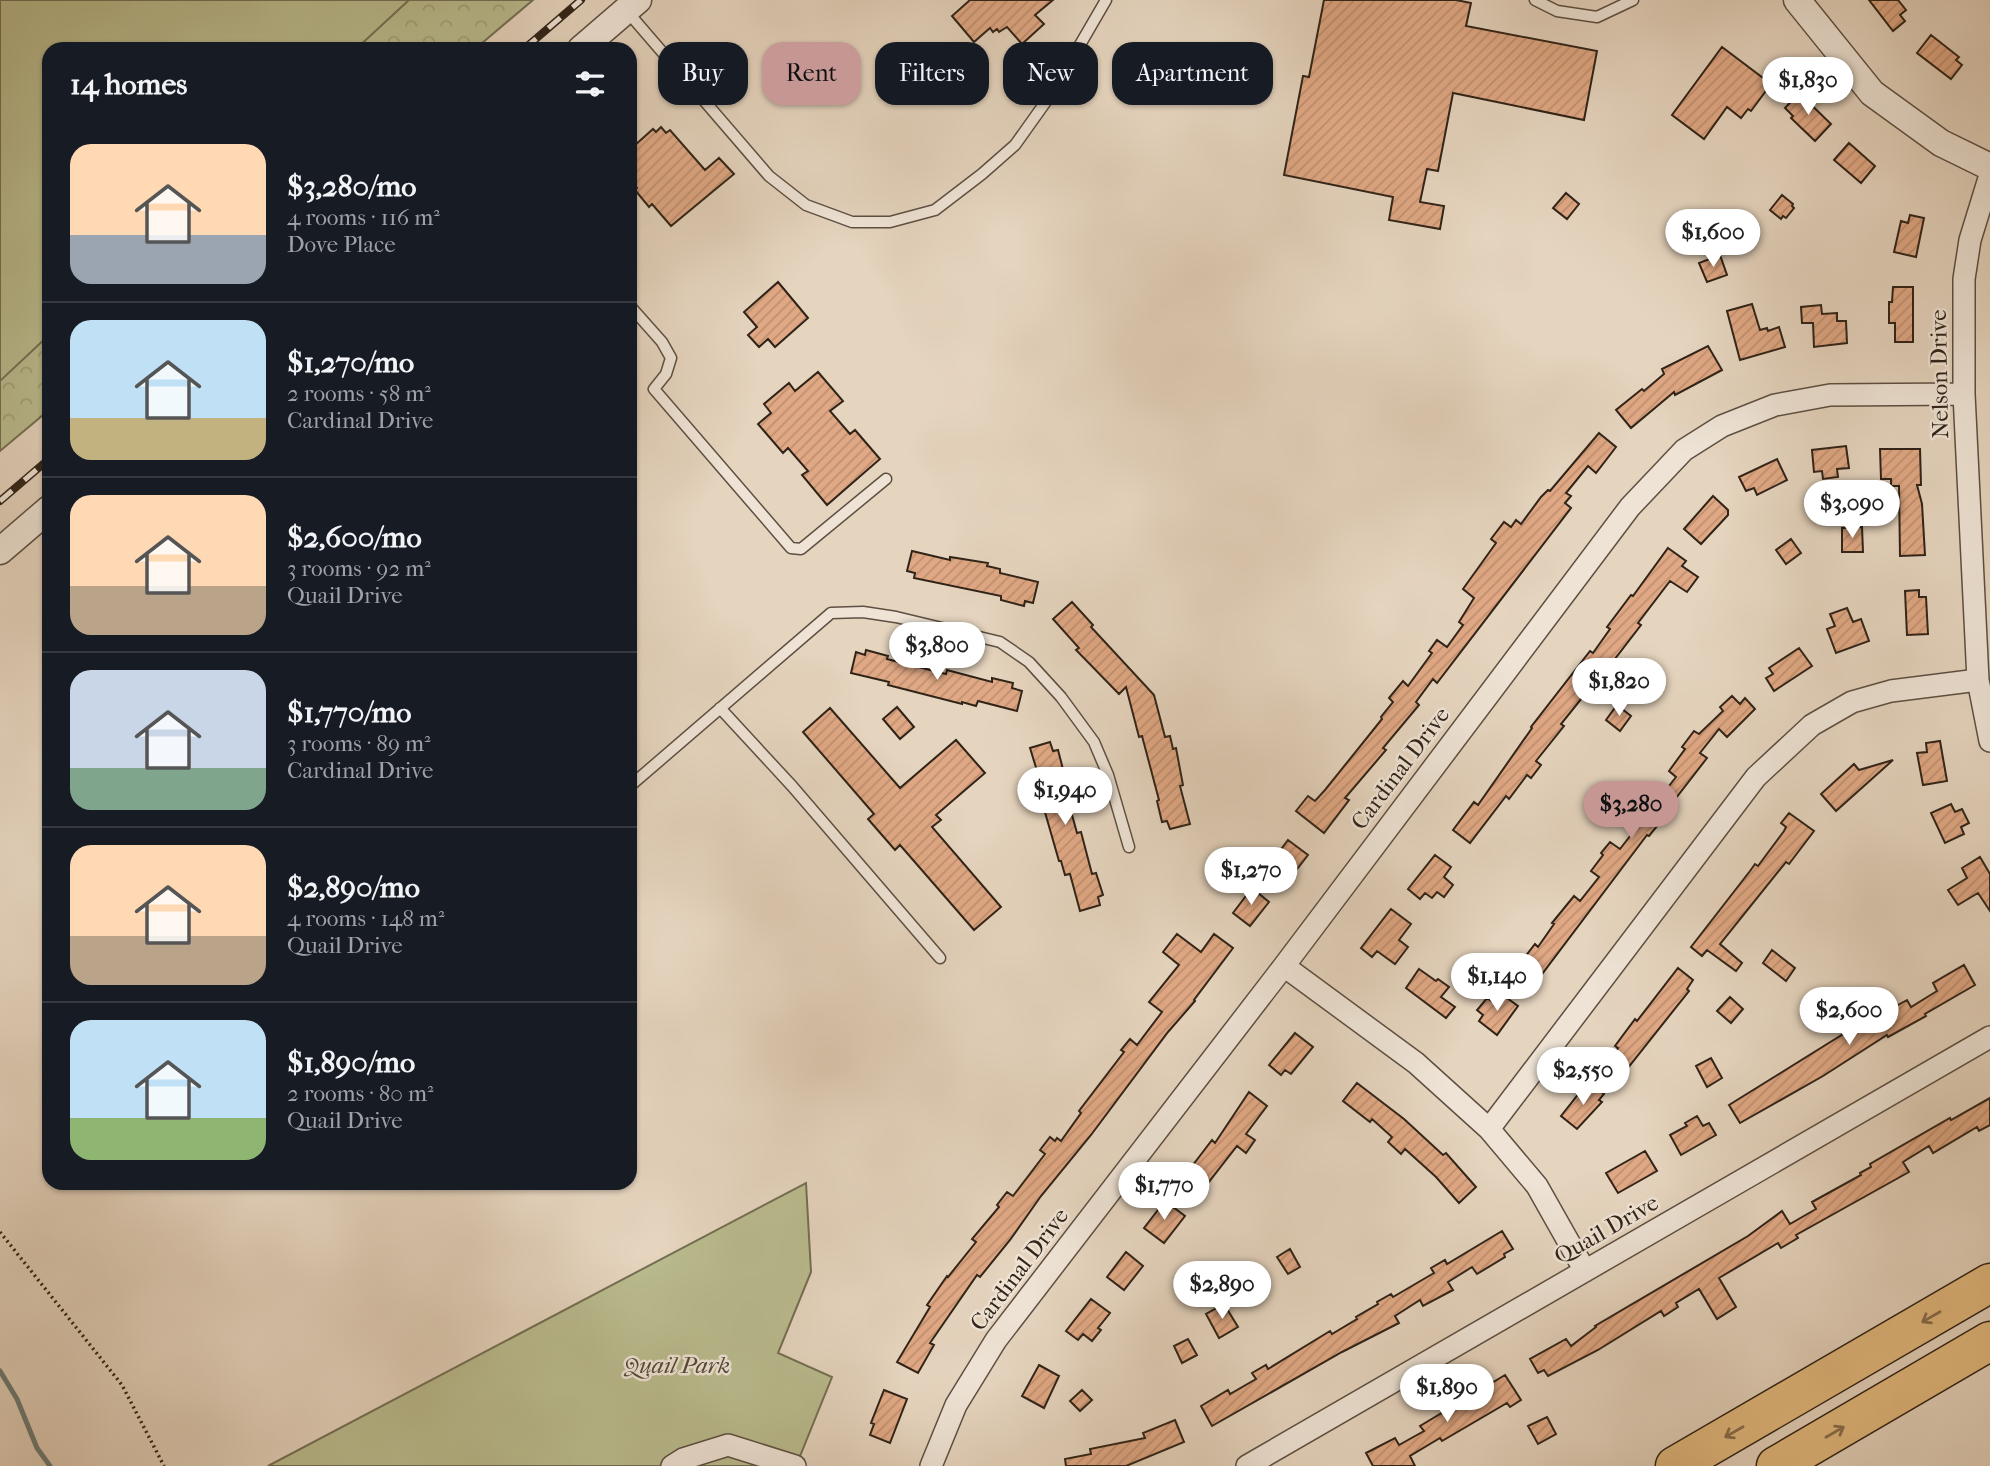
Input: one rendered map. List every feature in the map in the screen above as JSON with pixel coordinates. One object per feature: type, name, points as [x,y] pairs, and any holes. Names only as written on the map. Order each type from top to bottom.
[{"type":"highway","points":[[1675,1466],[1990,1283]]},
{"type":"highway","points":[[1776,1466],[1990,1341]]},
{"type":"street","points":[[1797,0],[1872,93],[1941,144],[1990,167]]},
{"type":"street","points":[[589,42],[632,5]]},
{"type":"street","name":"Nelson Drive","points":[[1990,175],[1970,240],[1964,279],[1964,394],[1978,680],[1990,741]]},
{"type":"street","name":"Cardinal Drive","points":[[931,1466],[956,1405],[996,1340],[1284,966],[1630,507],[1684,450],[1722,426],[1775,405],[1830,395],[1964,394]]},
{"type":"street","points":[[0,551],[42,515]]},
{"type":"street","points":[[1489,1129],[1756,778],[1812,725],[1852,702],[1891,691],[1978,680]]},
{"type":"street","points":[[1284,966],[1416,1063],[1489,1129],[1537,1186],[1585,1271]]},
{"type":"street","name":"Quail Drive","points":[[1247,1466],[1990,1037]]},
{"type":"street","points":[[672,1466],[682,1459],[728,1445],[795,1466]]},
{"type":"lane","points":[[632,5],[769,176],[806,205],[852,222],[890,222],[935,210],[1015,145],[1052,93],[1106,0]]},
{"type":"lane","points":[[1535,0],[1557,11],[1597,17],[1633,0]]},
{"type":"lane","points":[[637,314],[662,342],[671,358],[666,374],[654,390],[791,548],[801,549],[886,479]]},
{"type":"lane","points":[[637,780],[831,613],[874,613],[1000,642],[1037,671],[1061,697],[1094,742],[1108,775],[1129,847]]},
{"type":"lane","points":[[720,708],[792,786],[940,958]]},
{"type":"path","points":[[0,1232],[122,1385],[164,1466]]},
{"type":"green space","points":[[0,0],[533,0],[483,42],[42,42],[42,416],[0,451]]},
{"type":"green space","points":[[0,0],[409,0],[364,42],[42,42],[42,342],[0,381]]},
{"type":"green space","name":"Quail Park","points":[[806,1183],[811,1272],[778,1353],[832,1377],[796,1466],[268,1466]]},
{"type":"building","points":[[970,0],[1053,0],[1035,15],[1044,24],[1024,42],[1020,42],[1007,27],[999,32],[997,29],[993,32],[990,28],[974,42],[952,16]]},
{"type":"building","points":[[1324,0],[1456,0],[1471,3],[1466,26],[1597,51],[1584,120],[1453,93],[1438,171],[1427,169],[1420,202],[1444,206],[1440,229],[1389,220],[1393,197],[1284,175],[1303,76],[1309,77]]},
{"type":"building","points":[[1869,0],[1898,0],[1906,10],[1900,15],[1905,21],[1893,31]]},
{"type":"building","points":[[1931,35],[1959,57],[1956,60],[1962,65],[1951,79],[1917,53]]},
{"type":"building","points":[[1722,47],[1771,84],[1751,111],[1748,109],[1741,118],[1727,107],[1704,139],[1672,115]]},
{"type":"building","points":[[1799,93],[1831,124],[1815,141],[1791,118],[1793,116],[1785,108]]},
{"type":"building","points":[[661,127],[666,133],[670,130],[705,170],[719,158],[734,174],[671,226],[652,204],[649,207],[637,192],[637,143],[653,129],[656,132]]},
{"type":"building","points":[[1849,143],[1875,166],[1861,183],[1834,160]]},
{"type":"building","points":[[1566,193],[1579,204],[1567,219],[1553,208]]},
{"type":"building","points":[[1782,195],[1794,208],[1786,218],[1783,216],[1781,219],[1770,210]]},
{"type":"building","points":[[1910,215],[1924,218],[1916,257],[1894,252],[1901,221],[1908,223]]},
{"type":"building","points":[[1720,255],[1727,275],[1707,282],[1699,263]]},
{"type":"building","points":[[778,282],[808,318],[775,347],[768,339],[759,347],[748,335],[757,327],[744,312]]},
{"type":"building","points":[[1893,287],[1913,287],[1913,342],[1895,342],[1895,323],[1889,323],[1889,302],[1892,302]]},
{"type":"building","points":[[1752,304],[1760,330],[1767,328],[1768,331],[1779,327],[1785,347],[1740,360],[1727,311]]},
{"type":"building","points":[[1821,305],[1822,314],[1837,313],[1837,321],[1846,321],[1847,343],[1814,347],[1813,323],[1802,323],[1801,307]]},
{"type":"building","points":[[1708,346],[1722,370],[1675,395],[1674,392],[1631,428],[1616,410],[1664,374],[1662,369]]},
{"type":"building","points":[[818,372],[843,401],[830,411],[850,434],[855,430],[880,459],[827,505],[802,475],[808,471],[788,448],[783,453],[758,424],[771,413],[764,404],[789,383],[795,391]]},
{"type":"building","points":[[1599,433],[1616,447],[1596,473],[1588,466],[1566,493],[1571,496],[1565,503],[1571,508],[1437,683],[1433,679],[1416,702],[1419,705],[1383,748],[1386,750],[1345,798],[1349,800],[1324,833],[1296,811],[1308,796],[1315,801],[1325,790],[1382,719],[1393,702],[1389,698],[1403,681],[1408,686],[1432,653],[1429,651],[1437,640],[1447,647],[1463,625],[1459,622],[1474,598],[1463,589],[1496,543],[1491,539],[1504,522],[1511,527],[1516,520],[1521,524],[1541,497],[1550,491]]},
{"type":"building","points":[[1846,446],[1849,468],[1837,469],[1838,477],[1823,479],[1822,471],[1814,472],[1812,450]]},
{"type":"building","points":[[1880,449],[1920,449],[1921,485],[1917,485],[1922,504],[1925,555],[1900,556],[1899,486],[1891,486],[1891,479],[1881,479]]},
{"type":"building","points":[[1777,459],[1787,480],[1757,495],[1754,488],[1746,491],[1739,477]]},
{"type":"building","points":[[1713,496],[1728,510],[1728,515],[1701,544],[1684,529]]},
{"type":"building","points":[[1862,527],[1863,552],[1842,552],[1842,528]]},
{"type":"building","points":[[1791,539],[1801,553],[1786,564],[1776,550]]},
{"type":"building","points":[[1668,548],[1686,561],[1682,566],[1698,577],[1687,592],[1670,581],[1638,623],[1641,625],[1561,724],[1564,726],[1536,761],[1541,765],[1531,778],[1527,775],[1509,799],[1506,796],[1470,843],[1453,830],[1474,802],[1478,805],[1531,727],[1590,651],[1593,653],[1610,629],[1607,627]]},
{"type":"building","points":[[912,551],[950,560],[950,557],[988,563],[987,566],[1000,569],[1000,573],[1038,582],[1033,603],[1025,601],[1024,606],[1001,600],[1001,596],[914,578],[915,573],[907,571]]},
{"type":"building","points":[[1919,590],[1919,597],[1926,597],[1928,634],[1907,635],[1905,591]]},
{"type":"building","points":[[1072,602],[1093,625],[1091,627],[1154,695],[1165,737],[1170,736],[1173,749],[1176,748],[1183,785],[1180,786],[1190,824],[1170,829],[1167,821],[1162,822],[1142,736],[1139,737],[1126,687],[1119,694],[1076,650],[1079,648],[1053,619]]},
{"type":"building","points":[[1847,608],[1853,622],[1861,619],[1869,641],[1836,653],[1827,629],[1835,626],[1830,614]]},
{"type":"building","points":[[1799,648],[1812,666],[1774,691],[1766,678],[1773,674],[1769,668]]},
{"type":"building","points":[[866,650],[888,656],[887,659],[946,674],[947,670],[992,682],[992,678],[1013,683],[1012,688],[1022,691],[1017,711],[978,701],[976,706],[962,704],[851,673],[856,652],[865,655]]},
{"type":"building","points":[[1732,696],[1740,704],[1745,698],[1755,709],[1727,737],[1719,729],[1700,753],[1707,758],[1673,802],[1675,804],[1649,836],[1647,835],[1533,986],[1514,971],[1535,944],[1538,947],[1554,924],[1552,923],[1574,896],[1580,901],[1599,877],[1591,871],[1603,855],[1601,853],[1610,842],[1620,849],[1637,827],[1631,822],[1652,796],[1658,800],[1676,777],[1669,771],[1685,749],[1682,747],[1694,731],[1699,734],[1723,711],[1720,707]]},
{"type":"building","points":[[1617,705],[1631,716],[1620,731],[1606,720]]},
{"type":"building","points":[[897,707],[914,727],[900,739],[883,719]]},
{"type":"building","points":[[830,708],[900,788],[956,740],[985,773],[936,815],[941,820],[932,827],[1001,907],[974,930],[900,845],[895,850],[868,819],[874,814],[803,732]]},
{"type":"building","points":[[1940,741],[1947,781],[1923,785],[1917,753],[1927,752],[1926,743]]},
{"type":"building","points":[[1050,742],[1053,751],[1058,750],[1064,773],[1061,775],[1077,833],[1081,832],[1092,874],[1096,873],[1103,895],[1098,897],[1100,905],[1080,911],[1070,874],[1065,875],[1059,861],[1038,788],[1042,787],[1030,748]]},
{"type":"building","points":[[1893,760],[1836,811],[1821,794],[1854,764],[1859,770]]},
{"type":"building","points":[[1951,804],[1955,812],[1962,809],[1969,823],[1961,827],[1964,834],[1945,843],[1931,813]]},
{"type":"building","points":[[1789,813],[1814,831],[1720,944],[1742,963],[1736,971],[1707,950],[1702,956],[1691,947],[1784,831],[1786,827],[1781,823]]},
{"type":"building","points":[[1288,840],[1308,855],[1287,882],[1268,867]]},
{"type":"building","points":[[1435,855],[1451,867],[1444,877],[1453,885],[1444,897],[1437,892],[1432,898],[1425,893],[1420,899],[1408,889]]},
{"type":"building","points":[[1980,857],[1990,874],[1990,911],[1978,893],[1958,905],[1948,890],[1967,878],[1962,868]]},
{"type":"building","points":[[1252,888],[1269,902],[1250,926],[1233,913]]},
{"type":"building","points":[[1391,909],[1411,924],[1399,940],[1408,947],[1395,964],[1377,951],[1372,957],[1361,948]]},
{"type":"building","points":[[1177,934],[1201,952],[1214,934],[1233,948],[1010,1240],[980,1277],[977,1275],[930,1343],[934,1345],[918,1373],[897,1362],[930,1307],[927,1305],[976,1242],[972,1239],[999,1207],[997,1205],[1007,1192],[1013,1196],[1045,1154],[1040,1150],[1050,1137],[1061,1141],[1081,1113],[1079,1111],[1124,1052],[1121,1050],[1130,1039],[1137,1045],[1162,1012],[1149,1002],[1179,965],[1163,952]]},
{"type":"building","points":[[1772,950],[1795,968],[1786,981],[1763,963]]},
{"type":"building","points":[[1964,965],[1975,985],[1740,1123],[1729,1105],[1861,1023],[1862,1025],[1907,1000],[1911,1007],[1937,991],[1933,983]]},
{"type":"building","points":[[1678,968],[1693,980],[1687,989],[1689,991],[1627,1069],[1612,1057],[1618,1048],[1615,1046]]},
{"type":"building","points":[[1419,969],[1449,987],[1441,997],[1455,1007],[1446,1018],[1406,988]]},
{"type":"building","points":[[1500,993],[1518,1006],[1497,1035],[1479,1021],[1483,1015],[1477,1010],[1487,998],[1493,1002]]},
{"type":"building","points":[[1730,997],[1743,1009],[1731,1023],[1717,1011]]},
{"type":"building","points":[[1295,1033],[1313,1047],[1291,1074],[1285,1070],[1281,1075],[1269,1065]]},
{"type":"building","points":[[1711,1058],[1722,1078],[1707,1087],[1696,1066]]},
{"type":"building","points":[[1357,1083],[1404,1119],[1443,1155],[1446,1153],[1476,1187],[1459,1203],[1436,1177],[1405,1149],[1401,1154],[1388,1142],[1392,1137],[1372,1119],[1370,1122],[1343,1101]]},
{"type":"building","points":[[1594,1086],[1604,1094],[1599,1100],[1602,1102],[1577,1129],[1561,1116],[1584,1087],[1589,1091]]},
{"type":"building","points":[[1249,1092],[1267,1106],[1246,1134],[1255,1140],[1246,1153],[1237,1146],[1201,1192],[1183,1178],[1212,1140],[1215,1143]]},
{"type":"building","points":[[1990,1098],[1990,1125],[1979,1131],[1977,1127],[1933,1153],[1929,1146],[1903,1162],[1909,1172],[1796,1235],[1798,1238],[1781,1248],[1778,1243],[1719,1278],[1736,1307],[1717,1319],[1699,1289],[1676,1303],[1678,1307],[1664,1316],[1661,1311],[1598,1350],[1548,1376],[1544,1370],[1538,1373],[1530,1359],[1566,1339],[1571,1346],[1595,1326],[1748,1236],[1782,1211],[1790,1224],[1816,1209],[1812,1202],[1861,1175],[1860,1173],[1871,1167],[1870,1164]]},
{"type":"building","points":[[1697,1116],[1703,1126],[1709,1123],[1716,1135],[1681,1155],[1670,1135],[1687,1126],[1685,1123]]},
{"type":"building","points":[[1645,1151],[1657,1171],[1618,1193],[1606,1173]]},
{"type":"building","points":[[1165,1201],[1185,1216],[1164,1243],[1144,1228]]},
{"type":"building","points":[[1502,1231],[1513,1249],[1504,1254],[1505,1257],[1477,1274],[1472,1267],[1448,1282],[1453,1290],[1423,1306],[1420,1300],[1395,1316],[1399,1323],[1212,1426],[1201,1406],[1228,1390],[1230,1394],[1256,1379],[1252,1373],[1266,1365],[1268,1369],[1330,1331],[1332,1334],[1357,1319],[1356,1317],[1378,1304],[1377,1302],[1391,1294],[1393,1297],[1434,1273],[1431,1268],[1445,1260],[1447,1264]]},
{"type":"building","points":[[1290,1249],[1300,1267],[1288,1274],[1277,1257]]},
{"type":"building","points":[[1126,1252],[1143,1266],[1124,1290],[1107,1277]]},
{"type":"building","points":[[1091,1299],[1110,1313],[1092,1341],[1083,1334],[1078,1340],[1066,1331]]},
{"type":"building","points":[[1224,1304],[1238,1327],[1219,1338],[1206,1314]]},
{"type":"building","points":[[1188,1339],[1197,1355],[1182,1363],[1174,1346]]},
{"type":"building","points":[[1039,1365],[1059,1376],[1044,1408],[1022,1396]]},
{"type":"building","points":[[1505,1375],[1521,1400],[1510,1407],[1507,1403],[1442,1441],[1440,1438],[1410,1456],[1415,1466],[1373,1466],[1366,1453],[1395,1438],[1399,1445],[1424,1431],[1420,1426]]},
{"type":"building","points":[[884,1390],[907,1399],[890,1443],[870,1435],[874,1424],[871,1423]]},
{"type":"building","points":[[1082,1390],[1092,1400],[1080,1411],[1070,1401]]},
{"type":"building","points":[[1547,1417],[1556,1434],[1538,1444],[1528,1426]]},
{"type":"building","points":[[1175,1420],[1184,1442],[1126,1466],[1066,1466],[1065,1459],[1091,1454],[1090,1449],[1145,1438],[1143,1433]]},
{"type":"waterway","points":[[0,1371],[17,1399],[37,1448],[50,1466]]},
{"type":"railway","points":[[532,42],[581,0]]},
{"type":"railway","points":[[0,501],[42,465]]}]
